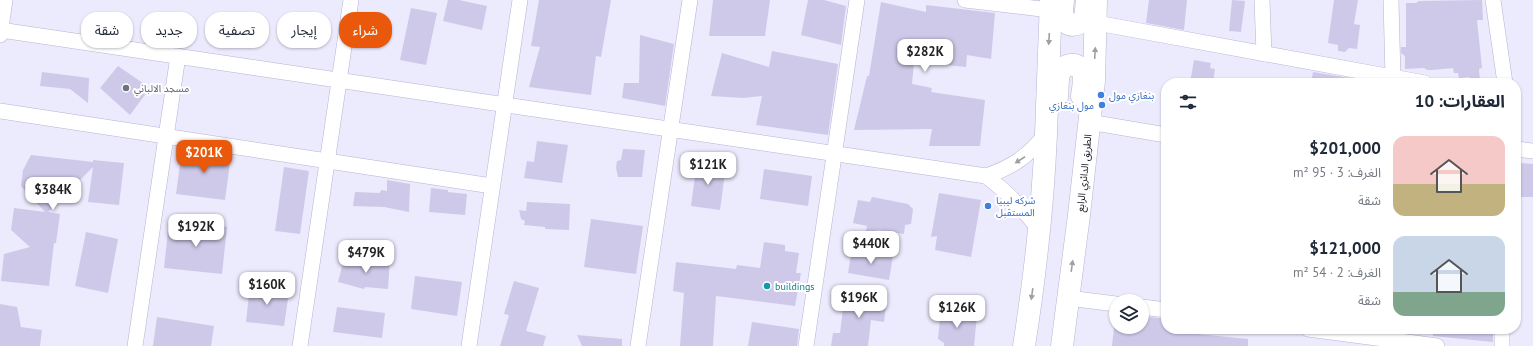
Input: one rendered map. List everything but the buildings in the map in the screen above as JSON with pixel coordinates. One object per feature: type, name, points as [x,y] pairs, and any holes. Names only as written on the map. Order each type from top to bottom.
[{"type":"main road","points":[[1055,3],[1065,21],[1073,25],[1078,25],[1085,18],[1087,0]]},
{"type":"main road","name":"الطريق الدائري الرابع","points":[[1062,346],[1094,81],[1097,22],[1096,0]]},
{"type":"main road","points":[[1024,346],[1039,230],[1055,3]]},
{"type":"main road","points":[[1042,194],[1047,189],[1053,176],[1059,74],[1062,69],[1072,64],[1081,69],[1084,74],[1072,174],[1073,193],[1079,215]]},
{"type":"street","points":[[5,0],[0,31],[986,176],[999,185],[1021,206],[1039,230]]},
{"type":"street","points":[[300,346],[351,0]]},
{"type":"street","points":[[469,346],[520,0]]},
{"type":"street","points":[[638,346],[690,0]]},
{"type":"street","points":[[806,346],[857,0]]},
{"type":"street","points":[[965,0],[1055,3]]},
{"type":"street","points":[[1262,0],[1264,54]]},
{"type":"street","points":[[1097,22],[1393,78],[1391,0]]},
{"type":"street","points":[[1493,0],[1504,78]]},
{"type":"street","points":[[134,346],[178,56]]},
{"type":"street","points":[[0,111],[492,186]]},
{"type":"street","points":[[1089,122],[1161,134]]},
{"type":"street","points":[[986,176],[1007,168],[1028,154],[1046,134]]},
{"type":"street","points":[[1521,150],[1533,151]]},
{"type":"street","points":[[1068,298],[1109,303]]},
{"type":"street","points":[[1149,308],[1161,309]]},
{"type":"street","points":[[1346,334],[1437,346]]},
{"type":"street","points":[[1502,334],[1502,346]]},
{"type":"place","name":"مسجد الالباني","points":[[126,88]]},
{"type":"place","name":"بنغازي مول","points":[[1101,95]]},
{"type":"place","name":"مول بنغازي","points":[[1102,105]]},
{"type":"place","name":"شركه ليبيا المستقبل","points":[[988,206]]},
{"type":"place","name":"buildings","points":[[767,286]]}]
